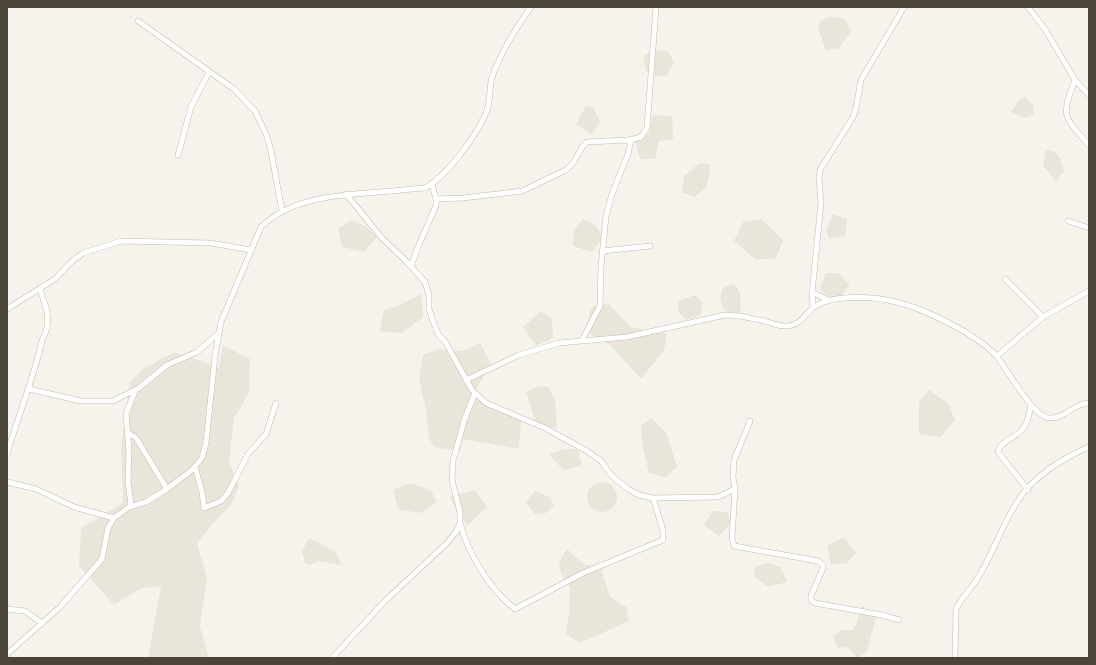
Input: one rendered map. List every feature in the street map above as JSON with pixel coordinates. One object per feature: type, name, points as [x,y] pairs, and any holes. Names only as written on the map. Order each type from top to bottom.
[{"type":"street","points":[[7,654],[60,607],[102,559],[108,528],[120,511],[146,502],[168,489],[200,462],[204,452],[214,356],[221,322],[250,250],[261,227],[272,217],[282,211],[319,199],[346,194],[425,188],[432,184],[450,167],[486,113],[491,95],[492,77],[505,49],[531,7]]},
{"type":"street","points":[[436,199],[463,198],[522,191],[566,170],[574,163],[583,146],[587,142],[631,140],[641,137],[647,128],[656,7]]},
{"type":"street","points":[[813,308],[812,292],[821,203],[820,170],[852,117],[856,108],[861,80],[904,7]]},
{"type":"street","points":[[1028,7],[1045,29],[1075,80],[1089,95]]},
{"type":"street","points":[[138,21],[234,89],[255,112],[266,134],[271,151],[282,211]]},
{"type":"street","points":[[178,155],[191,107],[209,72]]},
{"type":"street","points":[[1075,80],[1065,114],[1068,121],[1089,145]]},
{"type":"street","points":[[582,340],[600,306],[602,251],[608,209],[612,194],[628,154],[631,140]]},
{"type":"street","points":[[411,266],[433,214],[436,199],[432,184]]},
{"type":"street","points":[[346,194],[382,238],[425,282],[429,295],[433,322],[466,380],[475,393],[486,403],[545,428],[587,450],[601,461],[612,476],[628,489],[639,495],[653,498],[718,497],[735,489]]},
{"type":"street","points":[[1068,221],[1089,228]]},
{"type":"street","points":[[7,309],[55,279],[72,261],[84,253],[121,241],[211,243],[250,250]]},
{"type":"street","points":[[602,251],[650,246]]},
{"type":"street","points":[[1005,279],[1044,317]]},
{"type":"street","points":[[7,454],[39,359],[41,344],[48,327],[47,312],[40,288]]},
{"type":"street","points":[[997,356],[1044,317],[1089,291]]},
{"type":"street","points":[[812,292],[828,300]]},
{"type":"street","points":[[466,380],[519,355],[559,343],[627,337],[725,315],[742,316],[777,326],[786,326],[796,324],[806,317],[813,308],[828,300],[872,298],[895,302],[960,329],[980,341],[997,356],[1031,405],[1041,415],[1050,418],[1058,416],[1076,406],[1089,403]]},
{"type":"street","points":[[29,389],[81,401],[113,401],[135,390],[167,365],[197,352],[219,332]]},
{"type":"street","points":[[132,506],[128,481],[126,414],[135,390]]},
{"type":"street","points":[[475,393],[464,421],[453,461],[452,480],[460,512],[460,523],[467,544],[492,588],[514,609],[590,570],[663,540],[663,530],[653,498]]},
{"type":"street","points":[[195,467],[202,492],[204,508],[221,501],[236,480],[248,454],[266,434],[276,403]]},
{"type":"street","points":[[1028,490],[998,452],[999,449],[1025,426],[1028,421],[1031,405]]},
{"type":"street","points":[[750,421],[734,460],[733,477],[735,489],[732,537],[734,546],[818,561],[823,565],[823,568],[811,596],[811,600],[816,603],[882,615],[899,620]]},
{"type":"street","points":[[127,432],[136,438],[140,443],[168,489]]},
{"type":"street","points":[[954,657],[955,618],[959,602],[980,575],[1017,500],[1063,459],[1089,447]]},
{"type":"street","points":[[7,482],[36,489],[74,507],[114,518]]},
{"type":"street","points":[[332,658],[385,601],[448,543],[456,532],[460,523]]},
{"type":"street","points":[[7,609],[25,612],[42,623]]},
{"type":"shaded area","points":[[830,17],[845,19],[851,31],[839,48],[826,50],[818,28],[820,21]]},
{"type":"shaded area","points":[[652,50],[668,51],[674,63],[666,77],[650,75],[646,71],[643,57]]},
{"type":"shaded area","points":[[1025,97],[1033,105],[1034,114],[1025,118],[1011,112],[1019,100]]},
{"type":"shaded area","points":[[586,106],[593,108],[600,121],[592,134],[576,124]]},
{"type":"shaded area","points":[[653,115],[672,116],[673,139],[659,141],[655,159],[640,159],[635,141],[649,133]]},
{"type":"shaded area","points":[[1046,150],[1054,151],[1060,158],[1064,172],[1056,181],[1043,166]]},
{"type":"shaded area","points":[[699,163],[709,164],[710,172],[706,188],[694,197],[682,192],[684,176]]},
{"type":"shaded area","points":[[833,214],[847,219],[845,236],[829,239],[826,230]]},
{"type":"shaded area","points":[[583,219],[595,225],[603,237],[592,252],[573,246],[574,230]]},
{"type":"shaded area","points":[[761,219],[783,240],[776,258],[756,260],[734,241],[743,222]]},
{"type":"shaded area","points":[[351,220],[366,226],[377,237],[364,252],[342,247],[338,229]]},
{"type":"shaded area","points":[[826,273],[838,273],[850,285],[836,302],[820,289]]},
{"type":"shaded area","points":[[734,284],[740,292],[741,313],[724,311],[720,298],[723,288]]},
{"type":"shaded area","points":[[421,294],[423,317],[402,333],[380,331],[384,310],[398,306]]},
{"type":"shaded area","points":[[696,295],[702,303],[701,315],[686,320],[678,311],[678,303],[683,299]]},
{"type":"shaded area","points":[[608,303],[631,327],[667,334],[664,350],[641,379],[610,345],[589,333],[586,325],[592,307]]},
{"type":"shaded area","points":[[541,311],[552,319],[553,338],[536,346],[523,327]]},
{"type":"shaded area","points":[[480,343],[491,364],[473,395],[494,409],[521,419],[519,449],[463,439],[460,451],[434,447],[429,438],[426,410],[419,378],[423,355],[438,349],[463,351]]},
{"type":"shaded area","points":[[223,345],[250,359],[249,393],[234,418],[229,461],[239,486],[231,505],[215,521],[197,544],[207,578],[200,626],[209,658],[148,658],[161,586],[141,588],[114,605],[79,566],[81,528],[123,503],[121,446],[130,382],[143,369],[174,352],[219,367]]},
{"type":"shaded area","points":[[538,386],[549,387],[555,401],[557,428],[537,426],[526,392]]},
{"type":"shaded area","points":[[929,390],[948,403],[955,420],[941,437],[919,434],[919,403]]},
{"type":"shaded area","points":[[651,418],[666,432],[677,467],[666,477],[649,473],[643,448],[641,426]]},
{"type":"shaded area","points":[[564,449],[578,449],[582,465],[564,471],[549,454]]},
{"type":"shaded area","points":[[602,482],[608,483],[616,491],[616,503],[608,511],[602,512],[596,511],[588,503],[587,497],[588,491],[596,483]]},
{"type":"shaded area","points":[[411,483],[431,491],[437,502],[420,513],[398,509],[393,490]]},
{"type":"shaded area","points":[[475,490],[487,507],[467,526],[450,496]]},
{"type":"shaded area","points":[[535,491],[550,497],[554,506],[546,513],[535,514],[526,502]]},
{"type":"shaded area","points":[[713,511],[727,512],[732,523],[719,536],[704,525]]},
{"type":"shaded area","points":[[844,537],[856,553],[847,563],[831,565],[827,546]]},
{"type":"shaded area","points":[[309,538],[336,552],[341,565],[318,561],[310,565],[305,563],[302,551]]},
{"type":"shaded area","points":[[567,549],[584,564],[601,568],[610,597],[626,607],[629,621],[580,643],[566,634],[569,614],[570,587],[561,574],[559,562]]},
{"type":"shaded area","points":[[767,563],[781,567],[787,582],[768,587],[754,576],[755,567]]},
{"type":"shaded area","points":[[862,606],[876,616],[867,652],[857,658],[847,647],[838,648],[833,637],[841,630],[853,630]]}]
